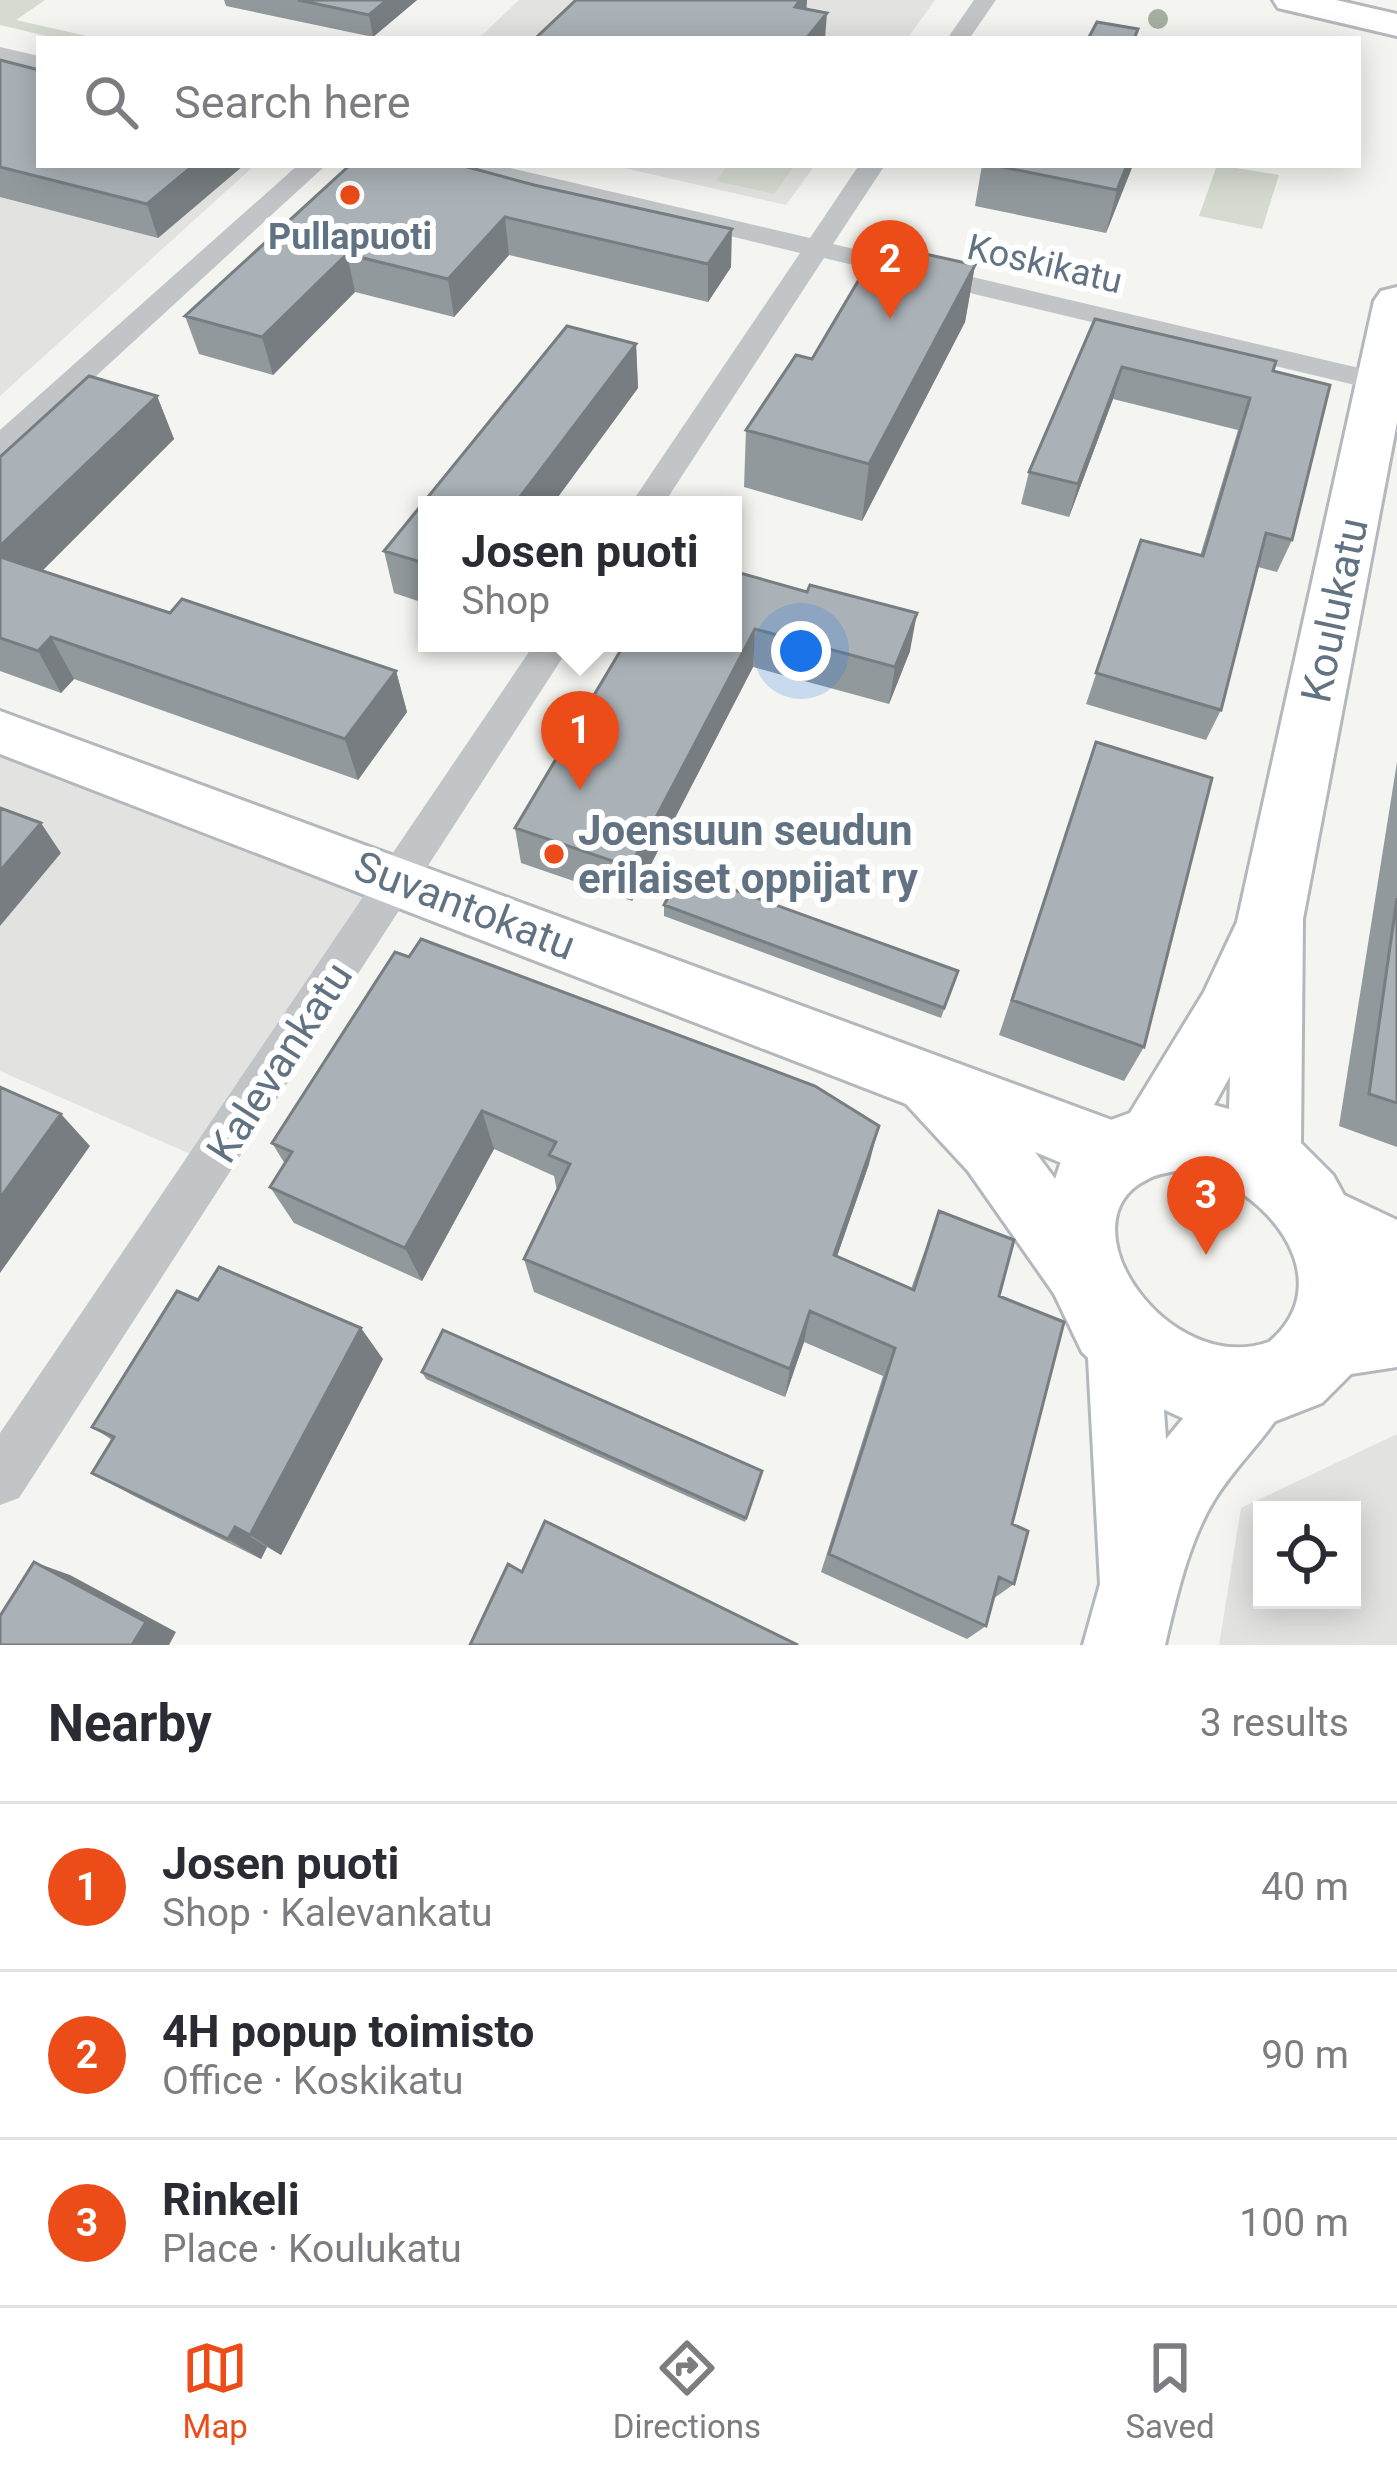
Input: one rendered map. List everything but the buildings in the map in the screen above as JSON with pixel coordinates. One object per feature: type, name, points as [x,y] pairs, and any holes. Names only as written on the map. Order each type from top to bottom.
[{"type":"main road","points":[[1291,0],[1397,24]]},
{"type":"main road","points":[[1371,0],[1397,5]]},
{"type":"main road","name":"Koulukatu","points":[[1264,1160],[1270,919],[1389,384],[1397,301]]},
{"type":"main road","name":"Suvantokatu","points":[[0,732],[928,1084],[1136,1144]]},
{"type":"main road","name":"Koulukatu","points":[[1136,1144],[1229,1012],[1270,919]]},
{"type":"main road","name":"Suvantokatu","points":[[928,1084],[992,1149],[1082,1273]]},
{"type":"main road","points":[[1211,1138],[1264,1160],[1296,1188],[1321,1223],[1338,1282],[1336,1311],[1362,1332],[1258,1387],[1202,1385],[1146,1359],[1105,1319],[1082,1273],[1077,1217],[1084,1191],[1136,1144],[1211,1138]]},
{"type":"main road","points":[[1321,1223],[1397,1259]]},
{"type":"main road","points":[[1123,1340],[1130,1618]]},
{"type":"main road","points":[[1130,1618],[1185,1476],[1258,1387]]},
{"type":"street","points":[[960,36],[985,0]]},
{"type":"street","points":[[0,54],[36,62]]},
{"type":"street","points":[[0,447],[310,168]]},
{"type":"street","name":"Koskikatu","points":[[478,168],[1389,384]]},
{"type":"street","points":[[652,496],[870,168]]},
{"type":"street","name":"Kalevankatu","points":[[0,1479],[548,652]]},
{"type":"shaded area","points":[[0,0],[45,0],[16,20],[87,36],[46,36],[0,25]]},
{"type":"shaded area","points":[[519,0],[935,0],[909,36],[481,36]]},
{"type":"shaded area","points":[[0,87],[36,159],[36,168],[252,168],[0,396]]},
{"type":"shaded area","points":[[624,168],[813,168],[786,205]]},
{"type":"shaded area","points":[[726,168],[793,168],[774,194],[716,181]]},
{"type":"shaded area","points":[[1216,168],[1279,175],[1262,229],[1199,216]]},
{"type":"shaded area","points":[[0,740],[383,888],[202,1159],[0,1071]]},
{"type":"shaded area","points":[[1397,1434],[1397,1645],[1219,1645],[1241,1508],[1253,1502],[1253,1609],[1361,1609],[1361,1501],[1256,1501]]},
{"type":"place","name":"Pullapuoti","points":[[350,195]]},
{"type":"place","name":"4H popup toimisto","points":[[890,319]]},
{"type":"place","name":"Josen puoti","points":[[580,790]]},
{"type":"place","name":"Joensuun seudun erilaiset oppijat ry","points":[[554,854]]},
{"type":"place","name":"Rinkeli","points":[[1206,1255]]}]
